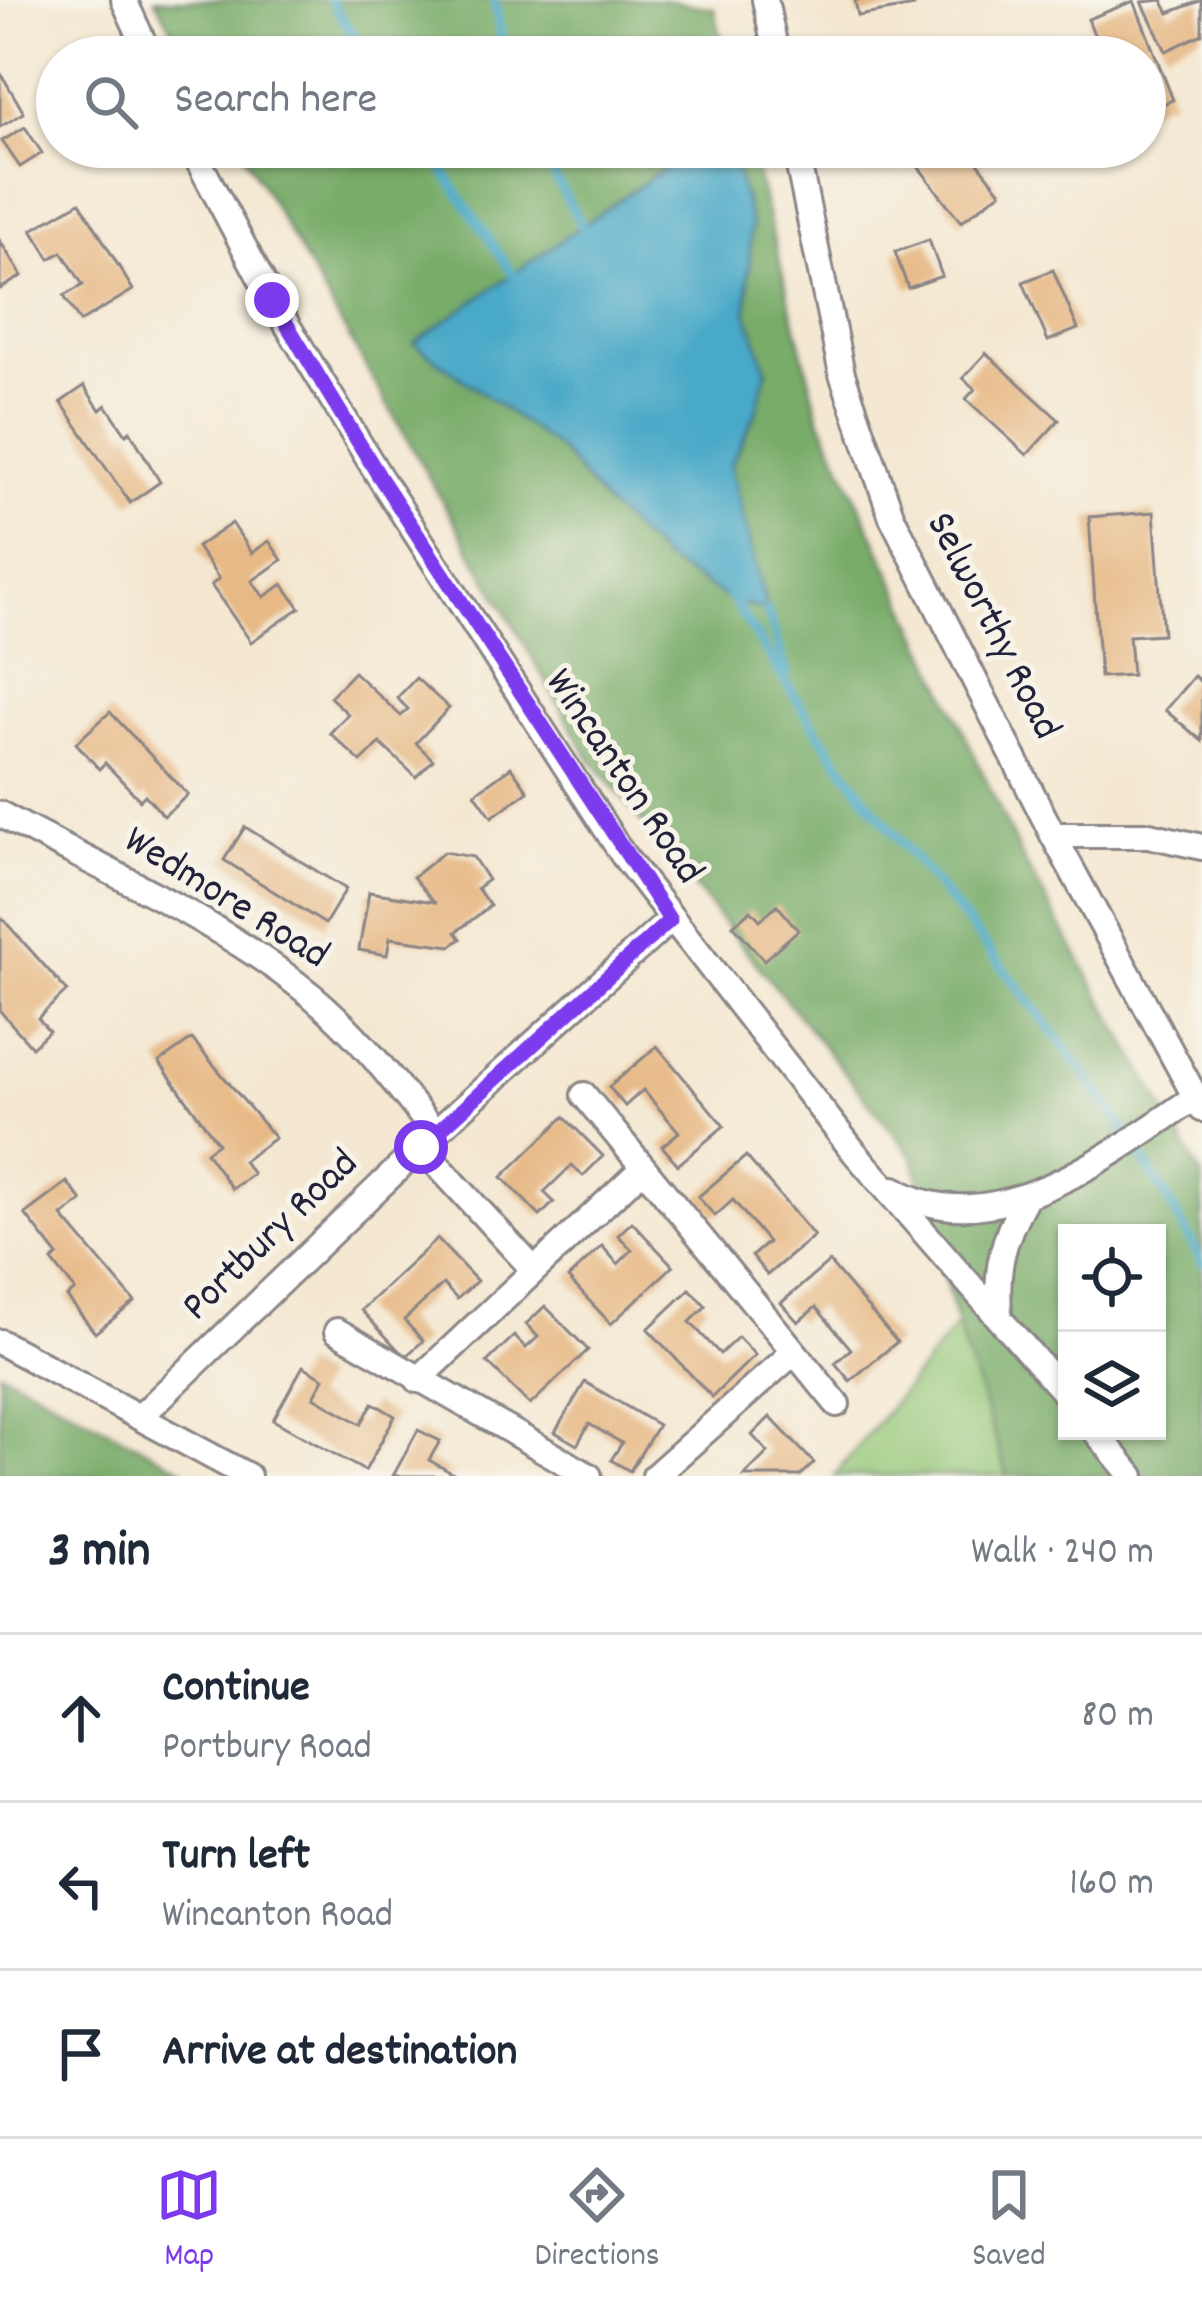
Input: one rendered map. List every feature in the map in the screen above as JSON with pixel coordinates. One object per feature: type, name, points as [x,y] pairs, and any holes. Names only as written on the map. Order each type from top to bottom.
[{"type":"street","points":[[124,0],[140,36]]},
{"type":"street","points":[[765,0],[773,36]]},
{"type":"street","name":"Wincanton Road","points":[[201,168],[272,300],[379,476],[670,920],[878,1179],[1058,1385]]},
{"type":"street","name":"Selworthy Road","points":[[799,168],[842,374],[892,517],[1053,836],[1198,1103]]},
{"type":"street","name":"Wedmore Road","points":[[0,814],[183,915],[311,996],[378,1060],[428,1140],[532,1268]]},
{"type":"street","points":[[1053,836],[1149,835],[1202,847]]},
{"type":"street","name":"Portbury Road","points":[[141,1417],[428,1140],[670,920]]},
{"type":"street","points":[[584,1095],[837,1404]]},
{"type":"street","points":[[878,1179],[913,1200],[1024,1201],[1198,1103]]},
{"type":"street","points":[[418,1380],[532,1268],[644,1168]]},
{"type":"street","points":[[999,1312],[997,1269],[1004,1238],[1024,1201]]},
{"type":"street","points":[[337,1331],[589,1476]]},
{"type":"street","points":[[0,1342],[248,1476]]},
{"type":"street","points":[[655,1476],[794,1352]]},
{"type":"street","points":[[1102,1440],[1132,1476]]},
{"type":"green space","points":[[155,0],[661,0],[714,8],[721,36],[176,36]]},
{"type":"green space","points":[[252,168],[665,168],[415,343],[560,450],[604,503],[665,561],[765,610],[730,466],[755,415],[767,371],[747,312],[751,224],[736,168],[755,168],[819,416],[1020,854],[1202,1176],[1202,1476],[1008,1476],[957,1325],[914,1158],[589,757]]},
{"type":"green space","points":[[957,1325],[1008,1476],[834,1476]]},
{"type":"green space","points":[[0,1371],[195,1476],[0,1476]]},
{"type":"water","points":[[665,168],[736,168],[751,224],[747,312],[767,371],[755,415],[730,466],[767,611],[734,602],[665,561],[604,503],[560,450],[414,343]]},
{"type":"building","points":[[855,0],[913,0],[914,6],[858,16]]},
{"type":"building","points":[[1162,0],[1169,13],[1202,0],[1202,34],[1166,51],[1166,36],[1159,36],[1142,2]]},
{"type":"building","points":[[1134,1],[1148,36],[1095,36],[1088,19]]},
{"type":"building","points":[[0,72],[24,113],[0,127]]},
{"type":"building","points":[[25,127],[36,144],[36,157],[20,167],[2,141]]},
{"type":"building","points":[[919,168],[982,168],[1001,192],[961,222]]},
{"type":"building","points":[[80,202],[133,290],[80,322],[64,296],[83,285],[62,252],[50,259],[32,230]]},
{"type":"building","points":[[929,240],[942,276],[908,288],[895,252]]},
{"type":"building","points":[[0,241],[22,276],[0,289]]},
{"type":"building","points":[[1053,270],[1078,329],[1048,341],[1023,282]]},
{"type":"building","points":[[986,353],[1059,420],[1027,455],[966,399],[975,389],[963,378]]},
{"type":"building","points":[[84,386],[100,410],[106,405],[126,434],[130,431],[160,482],[130,503],[61,402]]},
{"type":"building","points":[[1154,512],[1163,634],[1129,636],[1132,675],[1100,677],[1089,517]]},
{"type":"building","points":[[232,523],[252,553],[269,541],[282,560],[252,581],[264,597],[283,584],[300,608],[251,642],[211,585],[219,579],[197,547]]},
{"type":"building","points":[[354,672],[401,716],[408,709],[397,698],[416,678],[449,708],[416,743],[433,760],[416,777],[380,743],[361,762],[330,733],[348,714],[330,697]]},
{"type":"building","points":[[1194,676],[1202,683],[1202,741],[1165,710]]},
{"type":"building","points":[[110,712],[188,795],[164,816],[145,795],[140,800],[105,763],[99,769],[76,743]]},
{"type":"building","points":[[511,767],[528,791],[492,817],[475,793]]},
{"type":"building","points":[[245,827],[346,889],[325,924],[224,860]]},
{"type":"building","points":[[444,852],[473,857],[488,880],[477,888],[490,906],[456,932],[461,939],[451,946],[390,938],[387,955],[359,950],[369,892],[434,902],[413,877]]},
{"type":"building","points":[[777,905],[798,930],[764,960],[733,925],[751,910],[760,920]]},
{"type":"building","points":[[0,916],[67,991],[38,1018],[49,1031],[32,1047],[0,1011]]},
{"type":"building","points":[[192,1039],[275,1138],[243,1161],[253,1174],[232,1189],[206,1152],[218,1143],[159,1062]]},
{"type":"building","points":[[657,1046],[724,1126],[678,1165],[662,1146],[679,1132],[643,1090],[625,1106],[609,1087]]},
{"type":"building","points":[[564,1117],[603,1156],[583,1176],[572,1165],[544,1192],[554,1202],[540,1216],[502,1177]]},
{"type":"building","points":[[746,1156],[814,1236],[767,1275],[752,1256],[768,1242],[733,1200],[715,1216],[698,1197]]},
{"type":"building","points":[[67,1182],[82,1201],[62,1216],[135,1302],[95,1333],[67,1297],[75,1290],[52,1261],[58,1256],[25,1214]]},
{"type":"building","points":[[632,1222],[673,1266],[611,1324],[568,1278],[602,1246],[618,1264],[632,1250],[618,1235]]},
{"type":"building","points":[[437,1239],[477,1281],[457,1299],[443,1284],[404,1320],[423,1341],[405,1357],[361,1310]]},
{"type":"building","points":[[829,1262],[897,1342],[850,1381],[835,1363],[851,1349],[816,1307],[798,1322],[781,1303]]},
{"type":"building","points":[[690,1289],[706,1306],[690,1322],[720,1354],[738,1337],[755,1355],[712,1397],[648,1329]]},
{"type":"building","points":[[545,1306],[588,1350],[530,1405],[487,1362],[514,1336],[526,1348],[538,1337],[526,1324]]},
{"type":"building","points":[[303,1366],[324,1378],[314,1397],[361,1424],[373,1403],[395,1416],[365,1471],[273,1420]]},
{"type":"building","points":[[585,1382],[658,1425],[630,1471],[611,1460],[622,1443],[589,1424],[577,1445],[555,1432]]},
{"type":"building","points":[[770,1417],[814,1463],[800,1476],[744,1476],[768,1452],[752,1435]]},
{"type":"building","points":[[418,1430],[440,1441],[429,1460],[457,1476],[393,1476]]},
{"type":"waterway","points":[[330,0],[354,36]]},
{"type":"waterway","points":[[494,0],[501,36]]},
{"type":"waterway","points":[[441,168],[517,280]]},
{"type":"waterway","points":[[550,168],[582,226]]},
{"type":"waterway","points":[[728,593],[860,790],[1087,1077],[1129,1137],[1202,1263]]},
{"type":"waterway","points":[[767,611],[787,674]]},
{"type":"route","points":[[272,300],[379,476],[623,855],[670,920],[421,1147]]}]
